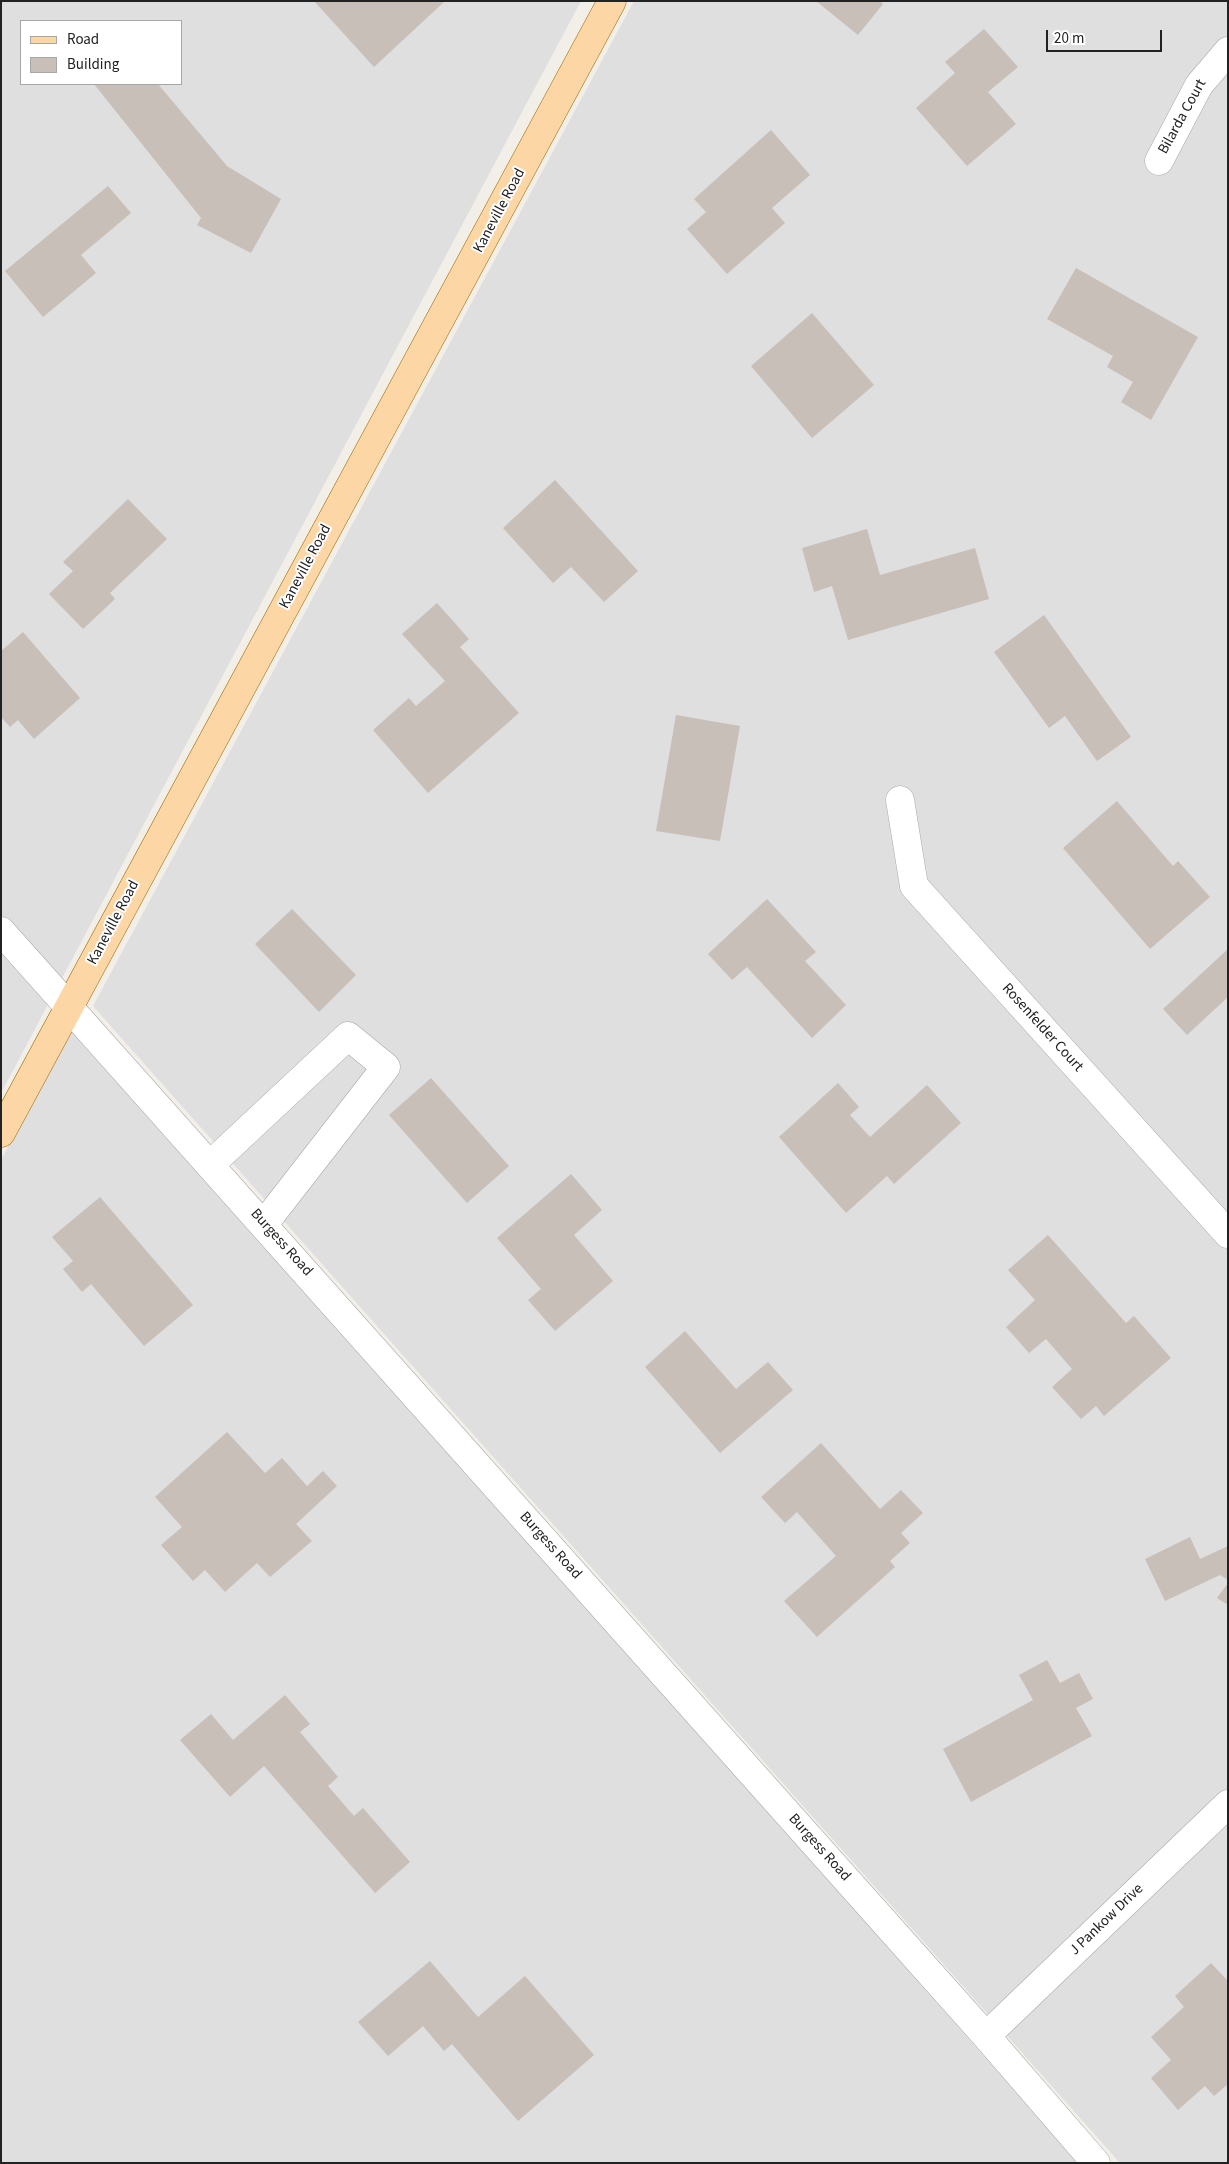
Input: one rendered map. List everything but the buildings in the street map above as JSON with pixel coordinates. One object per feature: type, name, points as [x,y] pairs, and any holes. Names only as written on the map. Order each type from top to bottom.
[{"type":"main road","name":"Kaneville Road","points":[[1,1132],[612,1]]},
{"type":"street","name":"Bilarda Court","points":[[1159,161],[1198,85],[1228,51]]},
{"type":"street","name":"Rosenfelder Court","points":[[900,800],[914,886],[1228,1234]]},
{"type":"street","name":"Burgess Road","points":[[1,931],[211,1164],[986,2036],[1096,2163]]},
{"type":"street","points":[[211,1164],[348,1036],[386,1067],[264,1224]]},
{"type":"street","name":"J Pankow Drive","points":[[986,2036],[1228,1804]]},
{"type":"shaded area","points":[[1,1],[581,1],[1,1093]]},
{"type":"shaded area","points":[[634,1],[1228,1],[1228,2163],[1120,2163],[93,1006]]},
{"type":"shaded area","points":[[73,1025],[1078,2163],[1,2163],[1,1160]]}]
